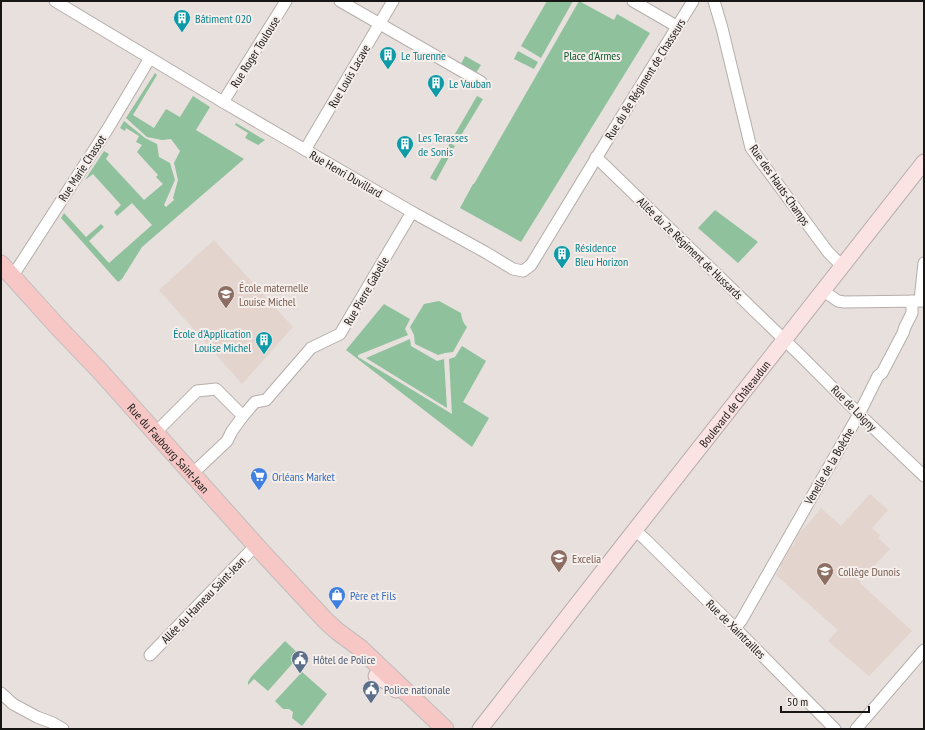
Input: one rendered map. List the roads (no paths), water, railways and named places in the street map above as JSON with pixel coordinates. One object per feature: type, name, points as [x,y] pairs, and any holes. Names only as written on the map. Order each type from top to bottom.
[{"type":"main road","name":"Boulevard de Châteaudun","points":[[480,729],[542,646],[923,164]]},
{"type":"main road","name":"Rue du Faubourg Saint-Jean","points":[[1,264],[51,320],[100,371],[153,432],[256,545],[337,631],[355,657],[430,729]]},
{"type":"main road","name":"Rue du Faubourg Saint-Jean","points":[[337,631],[360,648],[445,729]]},
{"type":"main road","name":"Boulevard de Châteaudun","points":[[469,729],[534,648],[542,646]]},
{"type":"main road","points":[[474,729],[542,646]]},
{"type":"main road","name":"Rue du Faubourg Saint-Jean","points":[[376,676],[387,682],[438,729]]},
{"type":"street","name":"Rue Henri Duvillard","points":[[56,1],[223,102],[513,269],[523,271],[531,265],[596,157]]},
{"type":"street","name":"Rue Roger Toulouse","points":[[223,102],[286,1]]},
{"type":"street","points":[[340,1],[481,82]]},
{"type":"street","name":"Rue Louis Lacave","points":[[305,150],[393,1]]},
{"type":"street","points":[[633,1],[678,27]]},
{"type":"street","name":"Rue du 8e Régiment de Chasseurs","points":[[596,157],[694,1]]},
{"type":"street","name":"Rue des Hauts-Champs","points":[[714,1],[752,148],[828,252],[842,266]]},
{"type":"street","name":"Rue Marie Chassot","points":[[12,277],[107,130],[150,58]]},
{"type":"street","name":"Allée du 2e Régiment de Hussards","points":[[596,157],[784,339]]},
{"type":"street","name":"Rue Pierre Gabelle","points":[[192,474],[227,442],[232,431],[255,402],[266,400],[311,348],[340,334],[412,212]]},
{"type":"street","name":"Venelle de la Boêche","points":[[735,628],[740,623],[859,414],[878,376],[882,373],[903,333],[905,326],[919,300],[924,263]]},
{"type":"street","points":[[822,290],[838,301],[844,302],[919,300]]},
{"type":"street","name":"Rue de Loigny","points":[[784,339],[924,476]]},
{"type":"street","points":[[153,432],[197,391],[216,389],[244,416]]},
{"type":"street","name":"Rue de Xaintrailles","points":[[635,530],[649,542],[836,729]]},
{"type":"street","name":"Allée du Hameau Saint-Jean","points":[[150,654],[256,545]]},
{"type":"street","points":[[856,729],[924,650]]},
{"type":"street","points":[[1,693],[13,704],[63,729]]},
{"type":"place","name":"Bâtiment 020","points":[[182,33]]},
{"type":"place","name":"Le Turenne","points":[[388,70]]},
{"type":"place","name":"Le Vauban","points":[[436,98]]},
{"type":"place","name":"Les Terasses de Sonis","points":[[405,159]]},
{"type":"place","name":"Résidence Bleu Horizon","points":[[562,269]]},
{"type":"place","name":"École maternelle Louise Michel","points":[[226,309]]},
{"type":"place","name":"École d'Application Louise Michel","points":[[264,355]]},
{"type":"place","name":"Orléans Market","points":[[259,491]]},
{"type":"place","name":"Excelia","points":[[559,573]]},
{"type":"place","name":"Collège Dunois","points":[[825,586]]},
{"type":"place","name":"Père et Fils","points":[[337,610]]},
{"type":"place","name":"Hôtel de Police","points":[[300,674]]},
{"type":"place","name":"Police nationale","points":[[371,704]]},
{"type":"park label","name":"Place d'Armes","points":[[592,55]]}]
